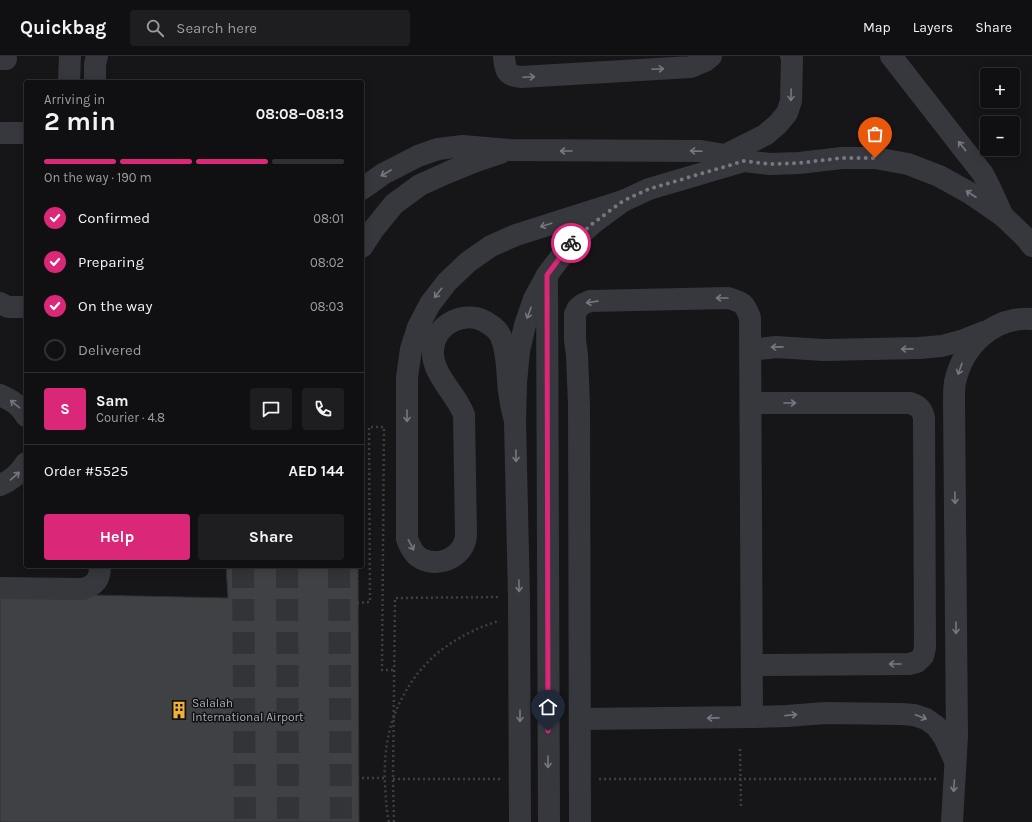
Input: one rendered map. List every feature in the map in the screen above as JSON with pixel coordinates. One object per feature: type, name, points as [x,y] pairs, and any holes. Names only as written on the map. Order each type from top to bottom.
[{"type":"street","points":[[69,80],[70,56]]},
{"type":"street","points":[[95,80],[95,64],[97,56]]},
{"type":"street","points":[[504,56],[505,68],[509,73],[521,77],[691,67],[705,61],[711,56]]},
{"type":"street","points":[[515,421],[510,405],[505,348],[501,336],[494,327],[484,320],[473,317],[461,317],[450,322],[441,329],[435,339],[432,351],[434,363],[439,374],[462,407],[464,415],[466,535],[464,544],[459,552],[452,558],[443,562],[424,560],[416,555],[410,547],[407,539],[407,377],[411,349],[418,327],[430,304],[447,282],[468,262],[492,246],[516,235],[623,201],[649,189],[734,158],[778,124],[787,113],[791,101],[791,56]]},
{"type":"street","points":[[891,56],[983,174],[1003,216]]},
{"type":"street","points":[[0,133],[24,133]]},
{"type":"street","points":[[364,188],[383,174],[418,156],[438,149],[463,146],[499,150],[701,151],[770,164],[799,163],[842,158],[875,158],[908,164],[939,176],[968,192],[1003,216],[1026,238],[1032,246]]},
{"type":"street","points":[[364,219],[390,200],[499,150]]},
{"type":"street","points":[[364,244],[390,200]]},
{"type":"street","points":[[520,822],[519,598],[515,421],[516,382],[519,351],[525,325],[534,299],[547,275],[572,242],[592,224],[623,201]]},
{"type":"street","points":[[547,275],[549,822]]},
{"type":"street","points":[[580,822],[579,404],[575,314],[578,308],[590,301],[728,298],[740,301],[747,309],[750,318],[751,350],[752,717]]},
{"type":"street","points":[[0,303],[8,307],[24,307]]},
{"type":"street","points":[[751,350],[776,347],[824,350],[920,348],[942,346],[986,332],[1003,322],[1023,318],[1032,319]]},
{"type":"street","points":[[952,822],[957,736],[955,383],[962,364],[972,346],[986,332]]},
{"type":"street","points":[[0,395],[13,401],[24,412]]},
{"type":"street","points":[[751,403],[910,403],[917,405],[922,411],[924,418],[925,648],[922,656],[917,662],[909,664],[752,665]]},
{"type":"street","points":[[0,484],[10,481],[24,466]]},
{"type":"street","points":[[0,588],[83,588],[92,586],[97,580],[100,568]]},
{"type":"street","points":[[580,719],[752,717],[825,713],[914,715],[926,719],[936,726],[944,737],[955,770]]},
{"type":"path","points":[[357,603],[370,602],[369,427],[384,427],[382,670],[394,670]]},
{"type":"path","points":[[357,568],[357,822]]},
{"type":"path","points":[[394,822],[395,598],[500,597]]},
{"type":"path","points":[[389,822],[385,778],[386,748],[390,729],[399,702],[415,676],[444,647],[468,633],[500,620]]},
{"type":"path","points":[[740,749],[741,807]]},
{"type":"path","points":[[580,779],[741,779],[955,770]]},
{"type":"path","points":[[357,778],[385,778]]},
{"type":"path","points":[[393,779],[520,778]]},
{"type":"building","name":"Salalah International Airport","points":[[226,568],[358,568],[359,822],[0,822],[0,593],[228,598]]},
{"type":"tunnel","points":[[243,568],[245,822]]},
{"type":"tunnel","points":[[287,568],[288,822]]},
{"type":"tunnel","points":[[339,568],[341,822]]},
{"type":"way so far","points":[[571,243],[592,224],[623,201],[649,189],[744,161],[770,164],[799,163],[842,158],[875,158]]},
{"type":"place","name":"Salalah International Airport","points":[[179,710]]},
{"type":"route","points":[[548,731],[547,275],[571,243]]}]
